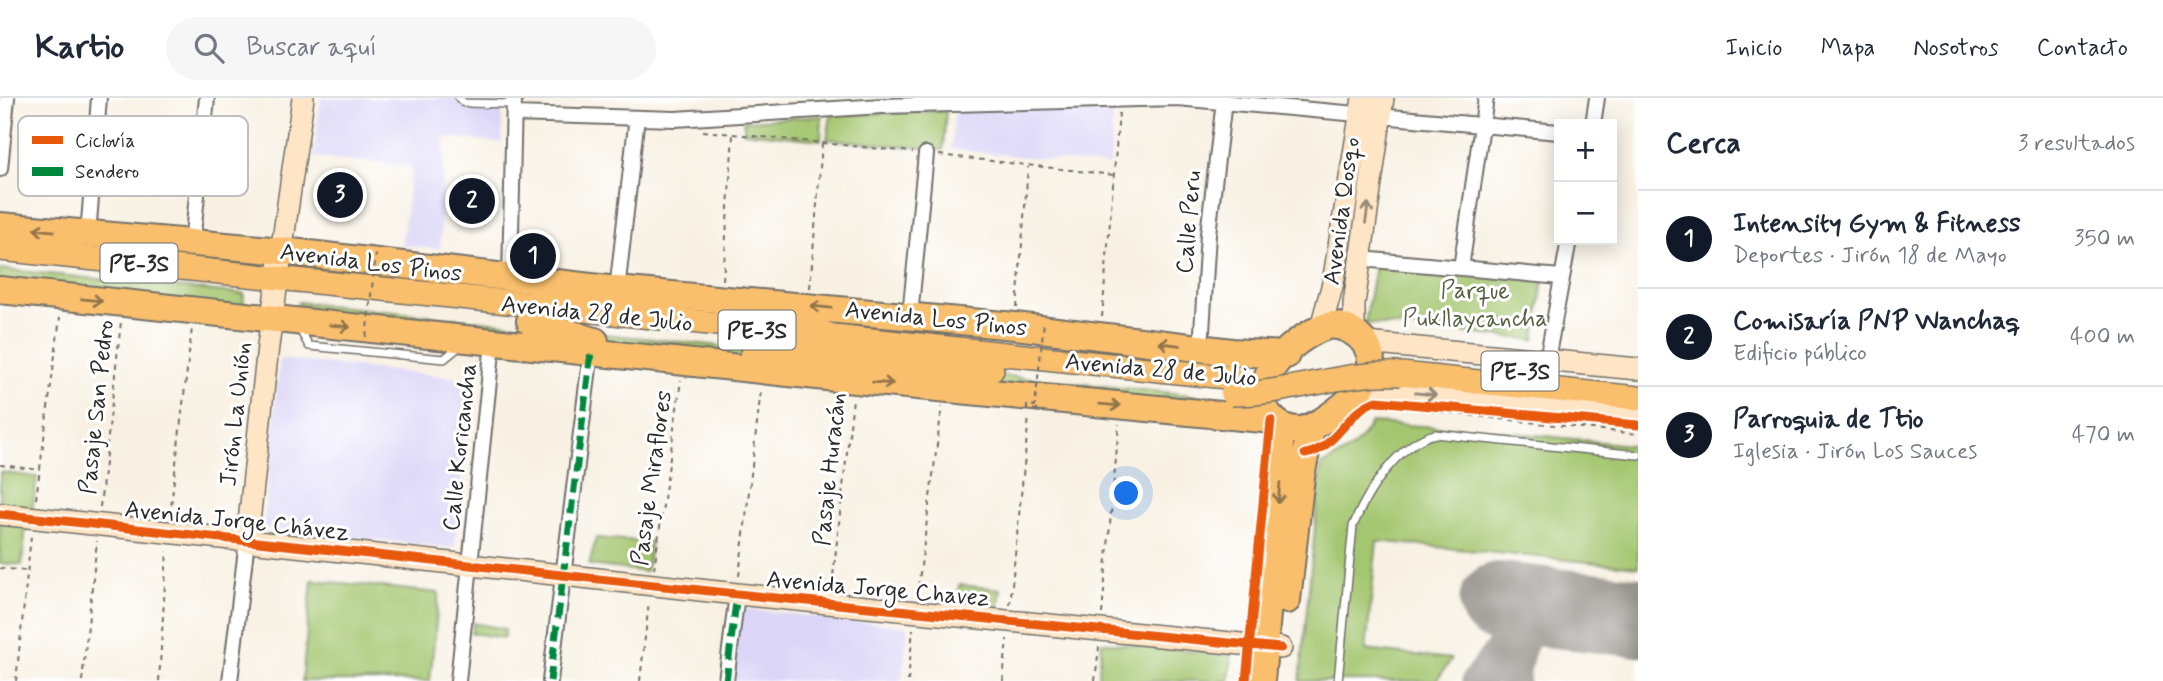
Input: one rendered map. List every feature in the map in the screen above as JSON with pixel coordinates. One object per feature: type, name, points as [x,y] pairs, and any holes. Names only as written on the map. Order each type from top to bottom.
[{"type":"highway","name":"Avenida Los Pinos","points":[[0,226],[283,251],[617,290],[809,305],[1286,355]]},
{"type":"highway","name":"Avenida 28 de Julio","points":[[0,290],[944,389],[1035,404],[1120,406],[1277,423]]},
{"type":"highway","points":[[531,313],[597,297],[672,294]]},
{"type":"highway","points":[[712,298],[826,346]]},
{"type":"highway","points":[[531,313],[653,359]]},
{"type":"highway","points":[[1332,325],[1360,337],[1371,359],[1374,397],[1311,428],[1290,429],[1277,423],[1267,411],[1262,390],[1267,374],[1321,327],[1332,325]]},
{"type":"highway","points":[[690,363],[826,346]]},
{"type":"highway","points":[[1277,423],[1280,471],[1273,647],[1278,681]]},
{"type":"highway","points":[[1261,681],[1273,647],[1311,428]]},
{"type":"main road","name":"Avenida 28 de Julio","points":[[0,249],[277,285],[826,346],[1233,386],[1291,390],[1401,366]]},
{"type":"main road","name":"Avenida 28 de Julio","points":[[0,264],[277,285]]},
{"type":"main road","name":"PE-3S","points":[[1401,366],[1638,382]]},
{"type":"main road","name":"PE-3S","points":[[1401,366],[1638,398]]},
{"type":"street","points":[[0,169],[7,98]]},
{"type":"street","points":[[98,116],[99,98]]},
{"type":"street","points":[[205,116],[207,98]]},
{"type":"street","name":"Jirón La Unión","points":[[230,681],[247,541],[284,320],[277,285],[303,98]]},
{"type":"street","points":[[1461,268],[1486,98]]},
{"type":"street","points":[[1593,119],[1597,98]]},
{"type":"street","points":[[510,278],[514,105],[675,119],[781,105],[1070,99],[1224,101],[1372,106],[1484,125],[1554,132]]},
{"type":"street","name":"Calle Peru","points":[[1201,348],[1209,234],[1224,101]]},
{"type":"street","name":"Avenida Qosqo","points":[[1360,337],[1361,259],[1372,106]]},
{"type":"street","name":"Avenida Qosqo","points":[[1321,327],[1372,106]]},
{"type":"street","points":[[617,290],[636,125]]},
{"type":"street","points":[[910,316],[926,154]]},
{"type":"street","points":[[88,235],[91,196]]},
{"type":"street","points":[[192,244],[197,196]]},
{"type":"street","points":[[1547,360],[1568,245]]},
{"type":"street","points":[[1361,259],[1561,277]]},
{"type":"street","name":"PE-3S","points":[[1360,337],[1638,369]]},
{"type":"street","name":"Calle Koricancha","points":[[458,681],[471,565],[480,340]]},
{"type":"street","points":[[550,681],[591,352]]},
{"type":"street","name":"PE-3S","points":[[1374,397],[1388,390],[1638,415]]},
{"type":"street","name":"Avenida Jorge Chávez","points":[[0,514],[471,565]]},
{"type":"street","name":"Avenida Jorge Chavez","points":[[471,565],[1273,647]]},
{"type":"street","points":[[726,681],[737,594]]},
{"type":"lane","points":[[459,98],[464,103],[489,101],[514,105]]},
{"type":"lane","points":[[1338,681],[1353,526],[1359,511],[1396,459],[1420,438],[1435,434],[1638,455]]},
{"type":"path","points":[[1101,335],[1121,99]]},
{"type":"path","points":[[697,131],[1114,175]]},
{"type":"path","points":[[712,298],[733,134]]},
{"type":"path","points":[[809,305],[822,143]]},
{"type":"path","points":[[1015,326],[1028,166]]},
{"type":"path","points":[[366,337],[376,254]]},
{"type":"path","points":[[16,681],[33,518],[63,296]]},
{"type":"path","points":[[159,681],[168,533],[194,310]]},
{"type":"path","points":[[1035,404],[1027,409],[1027,405],[1035,406],[1044,322]]},
{"type":"path","points":[[737,594],[763,370]]},
{"type":"path","points":[[908,681],[944,389]]},
{"type":"path","points":[[1374,397],[1638,425]]},
{"type":"path","points":[[1374,397],[1395,409],[1638,434]]},
{"type":"path","points":[[1003,681],[1035,404]]},
{"type":"path","points":[[1095,681],[1120,406]]},
{"type":"path","points":[[0,465],[41,470]]},
{"type":"path","points":[[0,568],[27,571]]},
{"type":"shaded area","points":[[321,98],[502,98],[502,143],[445,137],[440,249],[401,245],[412,166],[313,157]]},
{"type":"shaded area","points":[[1113,106],[1110,166],[951,149],[955,111]]},
{"type":"shaded area","points":[[280,359],[469,379],[455,548],[263,528]]},
{"type":"shaded area","points":[[736,608],[908,627],[902,681],[728,681]]},
{"type":"green space","points":[[946,111],[943,150],[827,139],[831,115]]},
{"type":"green space","points":[[822,116],[821,140],[744,132],[744,121]]},
{"type":"green space","name":"Parque Pukllaycancha","points":[[1375,265],[1543,280],[1535,340],[1365,323]]},
{"type":"green space","points":[[0,269],[244,294],[243,308],[0,282]]},
{"type":"green space","points":[[298,302],[1228,399],[1228,408],[296,313]]},
{"type":"green space","points":[[1371,423],[1488,430],[1638,446],[1638,567],[1377,541],[1366,650],[1452,659],[1436,681],[1300,681],[1321,465],[1350,449],[1362,438]]},
{"type":"green space","points":[[0,472],[37,477],[32,512],[0,508]]},
{"type":"green space","points":[[0,523],[26,526],[22,565],[0,563]]},
{"type":"green space","points":[[596,538],[651,542],[646,572],[589,565]]},
{"type":"green space","points":[[312,580],[439,593],[430,681],[302,681]]},
{"type":"green space","points":[[959,585],[1001,589],[999,609],[957,606]]},
{"type":"green space","points":[[473,623],[505,629],[504,638],[471,633]]},
{"type":"green space","points":[[1102,642],[1232,655],[1229,681],[1098,681]]},
{"type":"taxiway","points":[[1513,681],[1519,649],[1532,627],[1553,615],[1586,611]]},
{"type":"taxiway","points":[[1478,681],[1506,644],[1523,633]]},
{"type":"runway","points":[[1499,602],[1638,617]]},
{"type":"marked path","points":[[550,681],[591,352]]},
{"type":"marked path","points":[[726,681],[737,594]]},
{"type":"cycle path","points":[[1305,454],[1325,445],[1358,412],[1377,401],[1638,425]]},
{"type":"cycle path","points":[[1246,681],[1271,420]]},
{"type":"cycle path","points":[[0,514],[737,594],[1281,648]]},
{"type":"place","name":"Parroquia de Ttio","points":[[340,195]]},
{"type":"place","name":"Comisaría PNP Wanchaq","points":[[472,201]]},
{"type":"place","name":"Intensity Gym & Fitness","points":[[533,256]]}]
